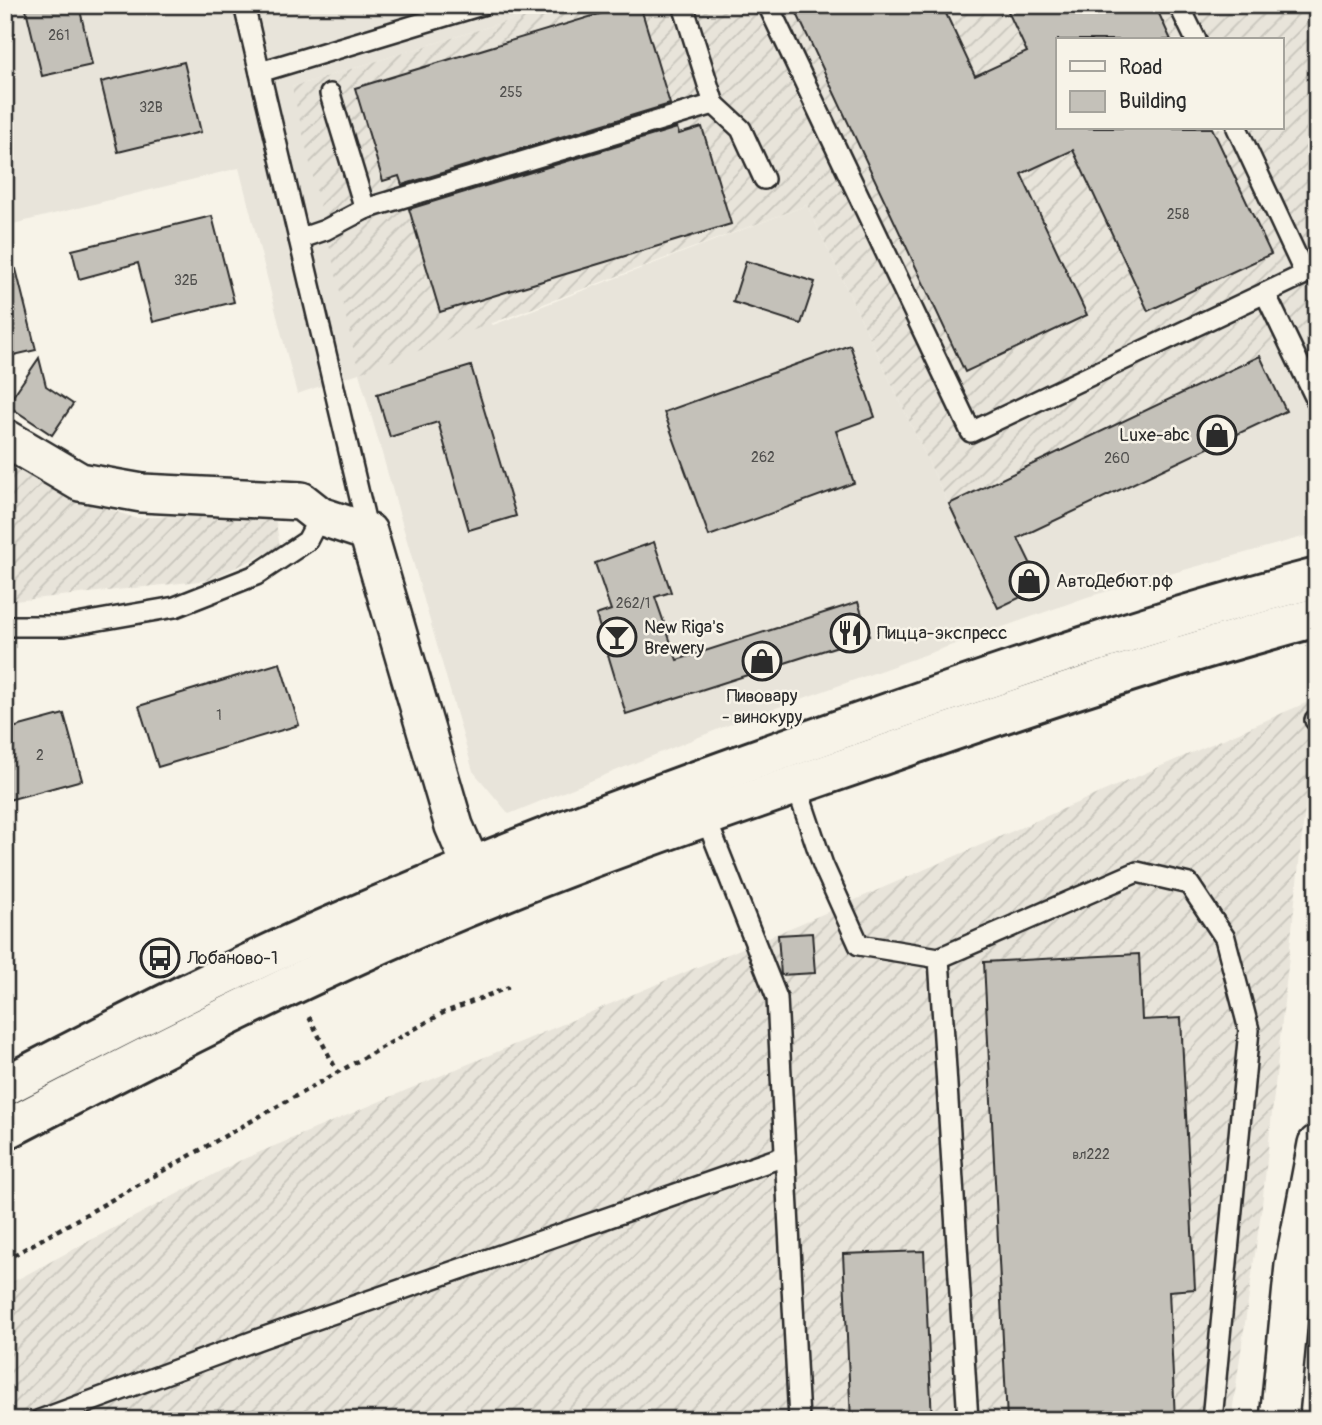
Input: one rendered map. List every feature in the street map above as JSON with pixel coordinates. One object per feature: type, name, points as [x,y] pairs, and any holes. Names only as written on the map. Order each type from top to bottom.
[{"type":"main road","points":[[5,1086],[279,950],[471,866],[691,781],[1062,653],[1210,606],[1317,578]]},
{"type":"main road","points":[[5,1130],[177,1040],[344,960],[486,901],[705,816],[1082,686],[1317,617]]},
{"type":"street","points":[[5,438],[79,482],[142,493],[301,501],[320,516],[368,532],[454,826],[486,901]]},
{"type":"street","points":[[1279,1420],[1294,1265],[1317,1144]]},
{"type":"lane","points":[[244,5],[368,532]]},
{"type":"lane","points":[[260,72],[482,5]]},
{"type":"lane","points":[[683,5],[714,104],[741,129],[764,179]]},
{"type":"lane","points":[[768,5],[971,432],[1305,274],[1238,130]]},
{"type":"lane","points":[[1179,5],[1195,38]]},
{"type":"lane","points":[[330,94],[365,209]]},
{"type":"lane","points":[[299,239],[325,230],[365,209],[714,104]]},
{"type":"lane","points":[[1265,293],[1317,401]]},
{"type":"lane","points":[[5,626],[65,626],[175,607],[256,575],[307,541],[320,516]]},
{"type":"lane","points":[[691,781],[777,998],[799,1420]]},
{"type":"lane","points":[[796,785],[823,865],[859,945],[939,958],[1137,872],[1189,884],[1225,938],[1249,1030],[1212,1420]]},
{"type":"lane","points":[[939,958],[968,1420]]},
{"type":"lane","points":[[40,1420],[262,1338],[785,1156]]},
{"type":"path","points":[[5,1260],[443,1013],[509,987]]},
{"type":"path","points":[[303,1007],[338,1073]]},
{"type":"shaded area","points":[[5,5],[560,5],[292,87],[493,325],[807,205],[948,503],[1317,329],[1317,533],[1087,597],[731,724],[509,814],[473,771],[359,373],[297,394],[239,168],[5,226]]},
{"type":"shaded area","points":[[560,5],[1317,5],[1317,329],[948,503],[807,205],[359,373],[292,87]]},
{"type":"shaded area","points":[[5,467],[13,468],[59,492],[135,518],[274,511],[280,547],[209,580],[5,602]]},
{"type":"shaded area","points":[[1317,698],[1262,1205],[1231,1420],[5,1420],[5,1286],[239,1161],[816,917]]},
{"type":"building","points":[[25,5],[79,5],[92,65],[42,76]]},
{"type":"building","points":[[629,5],[640,5],[670,104],[402,185],[399,176],[383,181],[355,88]]},
{"type":"building","points":[[793,5],[942,5],[975,76],[1027,52],[1005,5],[1155,5],[1170,38],[1056,38],[1056,130],[1213,130],[1271,254],[1148,311],[1073,150],[1021,174],[1087,315],[965,372]]},
{"type":"building","points":[[184,62],[201,132],[118,152],[101,82]]},
{"type":"building","points":[[702,127],[731,224],[440,312],[409,209],[677,128],[679,134]]},
{"type":"building","points":[[212,216],[234,302],[153,322],[138,263],[79,279],[72,250]]},
{"type":"building","points":[[746,261],[815,282],[801,324],[733,302]]},
{"type":"building","points":[[16,269],[36,350],[5,357],[5,270]]},
{"type":"building","points":[[850,345],[875,417],[836,431],[854,483],[709,536],[664,412]]},
{"type":"building","points":[[1260,356],[1286,411],[1018,538],[1042,587],[998,608],[949,504]]},
{"type":"building","points":[[39,358],[46,386],[73,404],[52,435],[7,405]]},
{"type":"building","points":[[471,366],[516,516],[469,530],[438,422],[390,437],[377,394]]},
{"type":"building","points":[[654,542],[671,592],[655,597],[677,660],[858,602],[869,636],[626,714],[596,615],[611,610],[595,563]]},
{"type":"building","points":[[280,663],[299,725],[158,767],[139,706]]},
{"type":"building","points":[[64,714],[82,780],[5,801],[5,730]]},
{"type":"building","points":[[812,933],[815,973],[781,975],[778,935]]},
{"type":"building","points":[[1139,954],[1142,1020],[1181,1018],[1195,1289],[1169,1291],[1175,1420],[1007,1420],[984,962]]},
{"type":"building","points":[[924,1251],[932,1420],[851,1420],[843,1254]]},
{"type":"place","name":"Luxe-abc","points":[[1217,435]]},
{"type":"place","name":"АвтоДебют.рф","points":[[1029,581]]},
{"type":"place","name":"Пицца-экспресс","points":[[850,633]]},
{"type":"place","name":"New Riga's Brewery","points":[[617,637]]},
{"type":"place","name":"Пивовару - винокуру","points":[[762,661]]},
{"type":"place","name":"Лобаново-1","points":[[160,958]]}]
